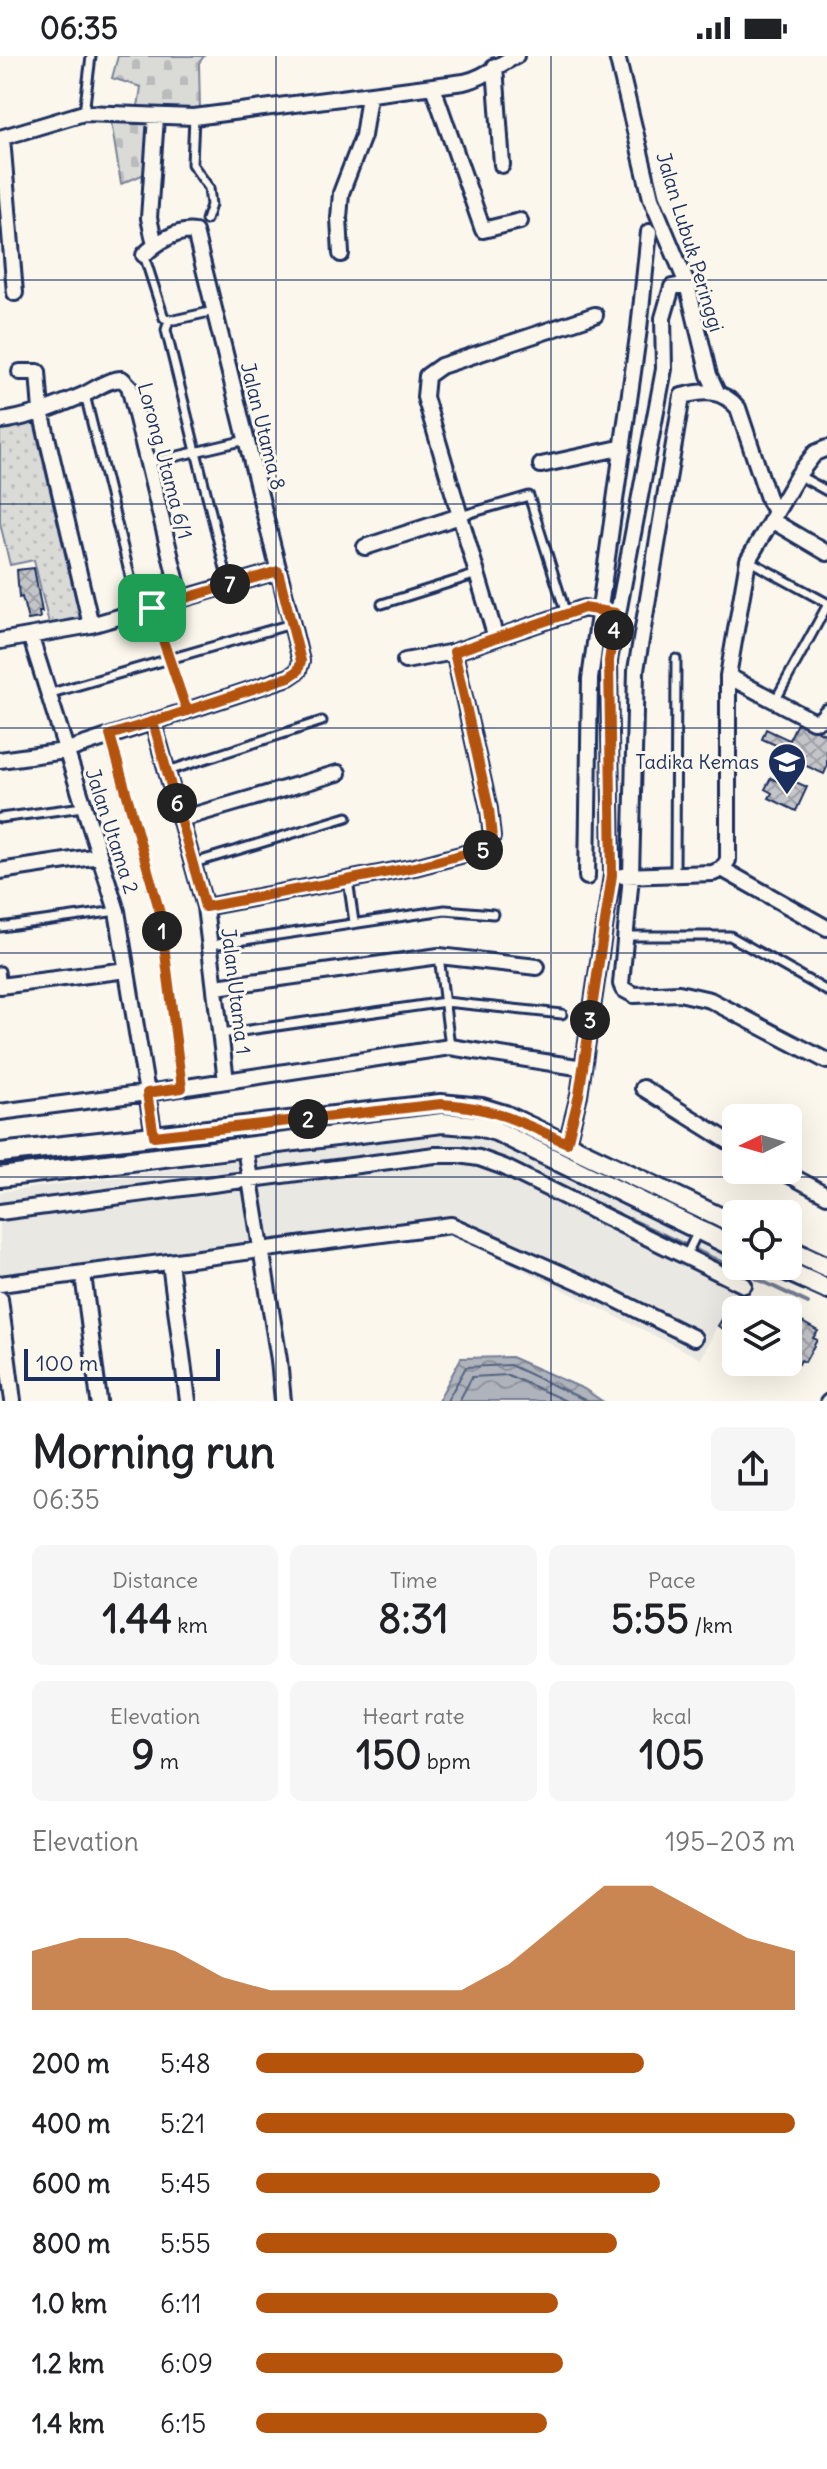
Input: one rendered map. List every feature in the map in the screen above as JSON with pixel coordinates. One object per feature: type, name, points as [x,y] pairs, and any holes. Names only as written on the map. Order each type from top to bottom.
[{"type":"main road","points":[[0,1153],[441,1104],[482,1108],[505,1115],[722,1219]]},
{"type":"main road","points":[[0,1177],[442,1123],[479,1126],[521,1142],[697,1233],[722,1243]]},
{"type":"main road","points":[[802,1255],[827,1267]]},
{"type":"main road","points":[[802,1278],[827,1289]]},
{"type":"street","points":[[15,293],[1,138],[84,113],[194,117],[433,87],[485,76],[495,66],[516,56]]},
{"type":"street","name":"Jalan Lubuk Peringgi","points":[[617,56],[651,198],[717,392]]},
{"type":"street","points":[[495,66],[502,165]]},
{"type":"street","points":[[433,87],[483,230],[520,221]]},
{"type":"street","points":[[341,254],[341,193],[363,136],[369,96]]},
{"type":"street","points":[[149,250],[156,117]]},
{"type":"street","name":"Jalan Utama 8","points":[[149,250],[186,231],[195,232],[301,661],[298,671],[289,677],[187,711]]},
{"type":"street","points":[[587,877],[590,679],[623,450],[649,232]]},
{"type":"street","points":[[567,1143],[583,1068],[612,875],[609,661],[664,369],[663,318],[679,285],[643,287]]},
{"type":"street","points":[[496,638],[425,397],[427,376],[441,366],[595,315]]},
{"type":"street","points":[[664,369],[682,396],[636,670],[631,876],[621,984],[634,995],[679,993],[710,1000],[827,1061]]},
{"type":"street","points":[[20,372],[38,372],[41,411],[91,625]]},
{"type":"street","name":"Lorong Utama 6/1","points":[[85,395],[113,379],[122,379],[129,386],[181,599]]},
{"type":"street","points":[[682,396],[717,392],[728,396],[738,408],[773,515],[827,553]]},
{"type":"street","points":[[0,421],[41,411],[85,395]]},
{"type":"street","points":[[612,875],[713,873],[722,869],[728,860],[728,676],[748,560],[798,475],[815,453],[827,448]]},
{"type":"street","points":[[541,465],[615,449],[623,450]]},
{"type":"street","points":[[365,547],[460,516]]},
{"type":"street","points":[[0,641],[31,638],[91,625],[278,571]]},
{"type":"street","points":[[405,661],[454,652],[584,608],[616,613]]},
{"type":"street","name":"Jalan Utama 2","points":[[31,638],[117,911],[154,1136]]},
{"type":"street","points":[[205,907],[415,867],[480,851],[490,843],[489,809],[454,652]]},
{"type":"street","points":[[728,676],[813,721],[820,720],[827,712]]},
{"type":"street","points":[[0,760],[65,751],[187,711]]},
{"type":"street","name":"Jalan Utama 1","points":[[153,722],[205,907],[226,1081]]},
{"type":"street","points":[[589,752],[610,752]]},
{"type":"street","points":[[181,819],[338,773]]},
{"type":"street","points":[[0,871],[99,856]]},
{"type":"street","points":[[722,869],[827,928]]},
{"type":"street","points":[[216,987],[439,956],[537,967]]},
{"type":"street","points":[[1,981],[127,970]]},
{"type":"street","points":[[0,1112],[450,1047],[583,1068]]},
{"type":"street","points":[[643,1088],[722,1137]]},
{"type":"street","points":[[245,1148],[283,1401]]},
{"type":"street","points":[[0,1212],[435,1155],[469,1156],[504,1167],[687,1253],[744,1285]]},
{"type":"street","points":[[802,1182],[827,1195]]},
{"type":"street","points":[[0,1284],[451,1225],[589,1286],[694,1338]]},
{"type":"street","points":[[170,1263],[188,1401]]},
{"type":"street","points":[[83,1274],[99,1401]]},
{"type":"street","points":[[0,1299],[13,1401]]},
{"type":"lane","points":[[84,113],[91,56]]},
{"type":"lane","points":[[194,117],[192,164],[209,188],[211,205],[206,220]]},
{"type":"lane","points":[[149,250],[161,313],[169,320]]},
{"type":"lane","points":[[169,320],[214,311]]},
{"type":"lane","points":[[169,320],[166,330],[229,585]]},
{"type":"lane","points":[[85,395],[146,610],[170,660],[187,711]]},
{"type":"lane","points":[[148,463],[246,440]]},
{"type":"lane","points":[[798,475],[827,491]]},
{"type":"lane","points":[[460,516],[529,496],[566,614]]},
{"type":"lane","points":[[748,560],[827,605],[775,701]]},
{"type":"lane","points":[[382,604],[477,574]]},
{"type":"lane","points":[[48,694],[291,624]]},
{"type":"lane","points":[[675,875],[676,659]]},
{"type":"lane","points":[[167,771],[322,721]]},
{"type":"lane","points":[[110,735],[160,913],[182,1088]]},
{"type":"lane","points":[[0,818],[83,807]]},
{"type":"lane","points":[[194,863],[347,817]]},
{"type":"lane","points":[[348,878],[354,922]]},
{"type":"lane","points":[[211,945],[445,910],[493,914]]},
{"type":"lane","points":[[0,927],[117,911]]},
{"type":"lane","points":[[626,936],[730,936],[827,991]]},
{"type":"lane","points":[[439,956],[450,1047]]},
{"type":"lane","points":[[221,1034],[445,1002],[562,1014]]},
{"type":"lane","points":[[687,1253],[697,1233]]},
{"type":"shaded area","points":[[434,1135],[492,1139],[722,1254],[722,1280],[739,1280],[731,1296],[722,1296],[722,1316],[701,1359],[446,1231],[0,1289],[0,1192]]},
{"type":"green space","points":[[118,56],[204,56],[199,63],[200,110],[137,113],[141,87],[112,78]]},
{"type":"green space","points":[[111,121],[154,121],[149,172],[121,184]]},
{"type":"green space","points":[[34,423],[80,617],[49,624],[34,560],[10,565],[0,523],[0,428]]},
{"type":"water","points":[[511,1357],[584,1389],[602,1401],[438,1401],[461,1358]]},
{"type":"building","points":[[34,568],[42,612],[39,612],[40,618],[28,620],[22,597],[19,598],[17,570]]},
{"type":"building","points":[[798,721],[827,735],[827,767],[824,774],[791,759],[788,767],[781,764],[785,749],[762,739],[766,729],[789,740]]},
{"type":"building","name":"Tadika Kemas","points":[[780,775],[807,787],[796,811],[769,798],[772,793],[765,789],[771,778],[777,781]]},
{"type":"building","points":[[802,1322],[818,1331],[813,1338],[817,1340],[805,1362],[802,1360]]},
{"type":"waterway","points":[[494,1155],[505,1160]]},
{"type":"waterway","points":[[538,1176],[619,1214]]},
{"type":"waterway","points":[[630,1219],[808,1303]]},
{"type":"place","name":"Tadika Kemas","points":[[787,796]]},
{"type":"route","points":[[152,608],[187,711],[110,735],[160,913],[182,1088],[147,1093],[154,1136],[441,1104],[482,1108],[505,1115],[567,1143],[579,1095],[612,875],[609,661],[616,613],[584,608],[454,652],[492,826],[492,837],[487,848],[415,867],[205,907],[153,722],[187,711],[289,677],[298,671],[301,661],[278,571],[152,608]]}]
